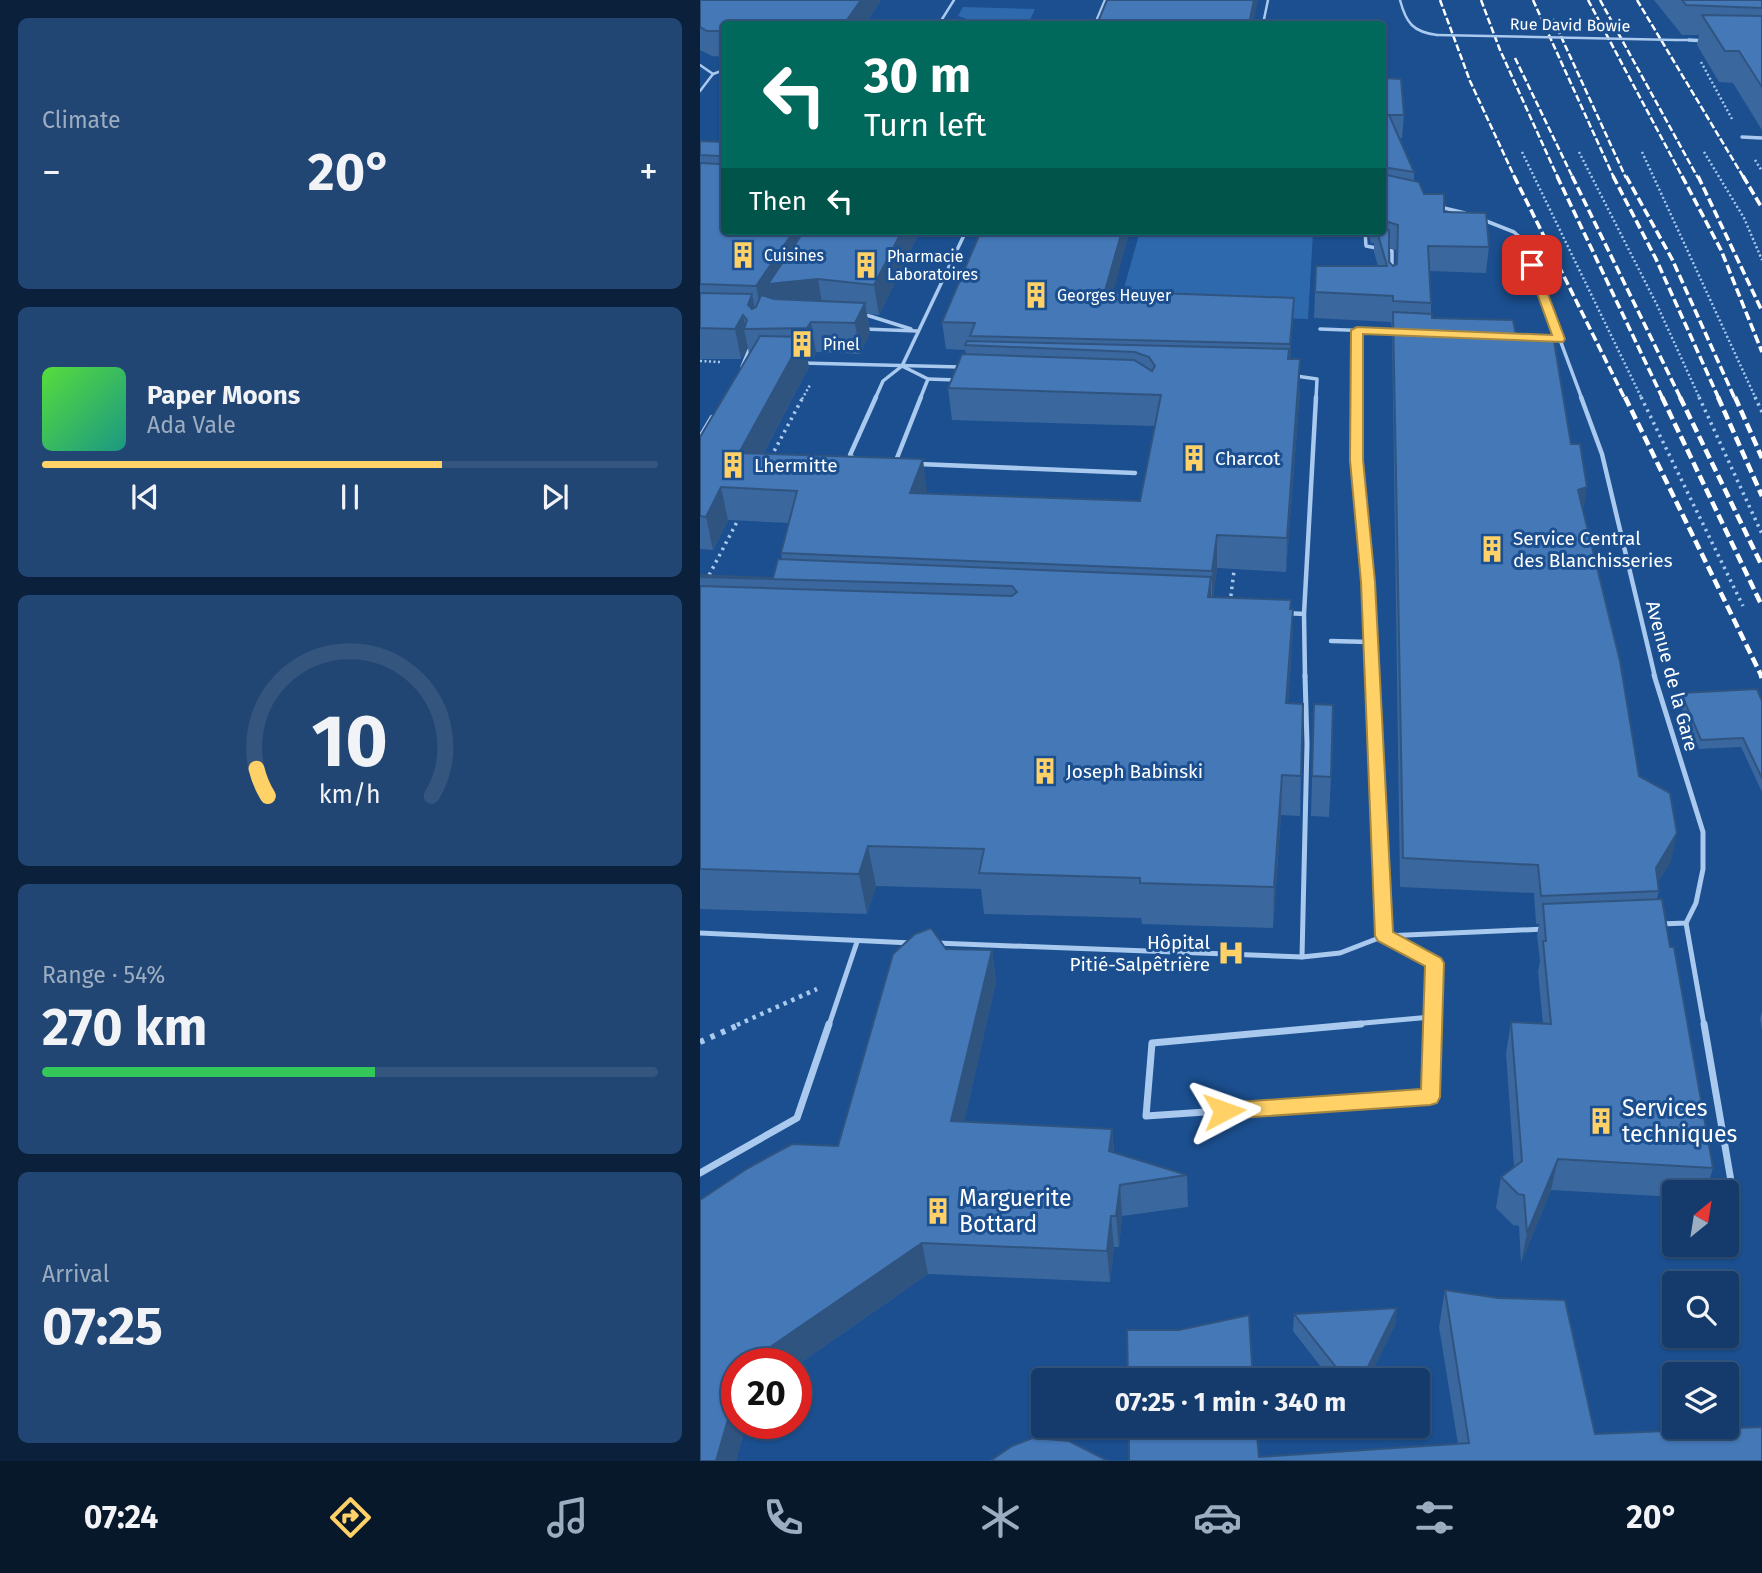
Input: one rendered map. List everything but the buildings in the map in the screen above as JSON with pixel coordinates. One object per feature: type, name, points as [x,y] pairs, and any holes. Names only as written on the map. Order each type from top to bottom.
[{"type":"street","name":"Rue David Bowie","points":[[1689,40],[1713,41]]},
{"type":"street","points":[[1742,137],[1762,138]]},
{"type":"lane","points":[[942,21],[954,0]]},
{"type":"lane","points":[[1096,21],[1105,0]]},
{"type":"lane","points":[[1264,21],[1268,0]]},
{"type":"lane","name":"Rue David Bowie","points":[[1400,0],[1410,29],[1437,35],[1689,40]]},
{"type":"lane","points":[[700,65],[713,74]]},
{"type":"lane","points":[[700,91],[713,74],[721,71]]},
{"type":"lane","name":"Avenue de la Gare","points":[[1432,205],[1499,225],[1523,240],[1602,454],[1661,704],[1703,832],[1703,869],[1696,903],[1686,923]]},
{"type":"lane","points":[[870,463],[858,462],[850,455],[883,381],[902,366],[964,235]]},
{"type":"lane","points":[[1365,235],[1366,246],[1392,251],[1392,275]]},
{"type":"lane","points":[[849,312],[871,314],[917,331]]},
{"type":"lane","points":[[862,329],[917,331]]},
{"type":"lane","points":[[1320,329],[1411,333]]},
{"type":"lane","points":[[1357,330],[1356,460],[1368,582],[1384,936]]},
{"type":"lane","points":[[1505,337],[1559,339]]},
{"type":"lane","points":[[737,377],[748,350]]},
{"type":"lane","points":[[796,363],[968,368]]},
{"type":"lane","points":[[743,366],[757,364]]},
{"type":"lane","points":[[902,366],[929,379],[957,380]]},
{"type":"lane","points":[[1284,376],[1309,376],[1317,379],[1304,614],[1307,744],[1302,957]]},
{"type":"lane","points":[[895,463],[929,379]]},
{"type":"lane","points":[[701,435],[716,411]]},
{"type":"lane","points":[[882,463],[1135,473]]},
{"type":"lane","points":[[1279,613],[1304,614]]},
{"type":"lane","points":[[1331,641],[1370,642]]},
{"type":"lane","points":[[1659,924],[1686,923],[1731,1180]]},
{"type":"lane","points":[[700,933],[857,943],[947,943],[1302,957],[1340,953],[1384,936],[1549,929]]},
{"type":"lane","points":[[1384,936],[1435,963],[1430,1097],[1146,1116],[1153,1043],[1431,1017]]},
{"type":"lane","points":[[700,1173],[797,1118],[857,943]]},
{"type":"path","points":[[1689,40],[1762,171]]},
{"type":"path","points":[[1522,152],[1743,606]]},
{"type":"path","points":[[1579,152],[1657,305],[1762,534]]},
{"type":"path","points":[[1642,152],[1762,412]]},
{"type":"path","points":[[1704,152],[1744,218],[1762,260]]},
{"type":"path","points":[[771,458],[821,363]]},
{"type":"path","points":[[702,588],[740,517]]},
{"type":"path","points":[[1229,611],[1236,555]]},
{"type":"path","points":[[700,1042],[845,977]]},
{"type":"shaded area","points":[[963,7],[1035,9],[1029,21],[970,20],[958,16]]},
{"type":"shaded area","points":[[1139,235],[1313,235],[1308,319],[1117,313]]},
{"type":"railway","points":[[1440,0],[1470,81],[1515,178]]},
{"type":"railway","points":[[1481,0],[1500,50],[1558,178]]},
{"type":"railway","points":[[1533,0],[1614,177]]},
{"type":"railway","points":[[1588,0],[1683,178]]},
{"type":"railway","points":[[1600,0],[1698,178]]},
{"type":"railway","points":[[1637,0],[1744,178]]},
{"type":"railway","points":[[1553,19],[1626,178]]},
{"type":"railway","points":[[1515,58],[1573,178]]},
{"type":"railway","points":[[1514,176],[1625,399]]},
{"type":"railway","points":[[1557,176],[1663,399]]},
{"type":"railway","points":[[1572,176],[1681,399]]},
{"type":"railway","points":[[1626,176],[1672,259],[1735,399]]},
{"type":"railway","points":[[1682,176],[1721,250],[1762,352]]},
{"type":"railway","points":[[1698,176],[1762,311]]},
{"type":"railway","points":[[1743,176],[1762,208]]},
{"type":"railway","points":[[1614,177],[1656,259],[1719,399]]},
{"type":"railway","points":[[1625,397],[1762,677]]},
{"type":"railway","points":[[1662,397],[1762,606]]},
{"type":"railway","points":[[1680,397],[1762,566]]},
{"type":"railway","points":[[1718,397],[1762,496]]},
{"type":"railway","points":[[1735,397],[1762,458]]},
{"type":"place","name":"Cuisines","points":[[743,255]]},
{"type":"place","name":"Pharmacie Laboratoires","points":[[866,265]]},
{"type":"place","name":"Georges Heuyer","points":[[1036,295]]},
{"type":"place","name":"Pinel","points":[[802,344]]},
{"type":"place","name":"Charcot","points":[[1194,458]]},
{"type":"place","name":"Lhermitte","points":[[733,465]]},
{"type":"place","name":"Service Central des Blanchisseries","points":[[1492,549]]},
{"type":"place","name":"Joseph Babinski","points":[[1045,771]]},
{"type":"place","name":"Hôpital Pitié-Salpêtrière","points":[[1231,953]]},
{"type":"place","name":"Services techniques","points":[[1601,1121]]},
{"type":"place","name":"Marguerite Bottard","points":[[938,1211]]},
{"type":"route","points":[[1224,1111],[1430,1097],[1435,963],[1384,936],[1368,582],[1356,460],[1357,330],[1559,339],[1532,265]]}]
